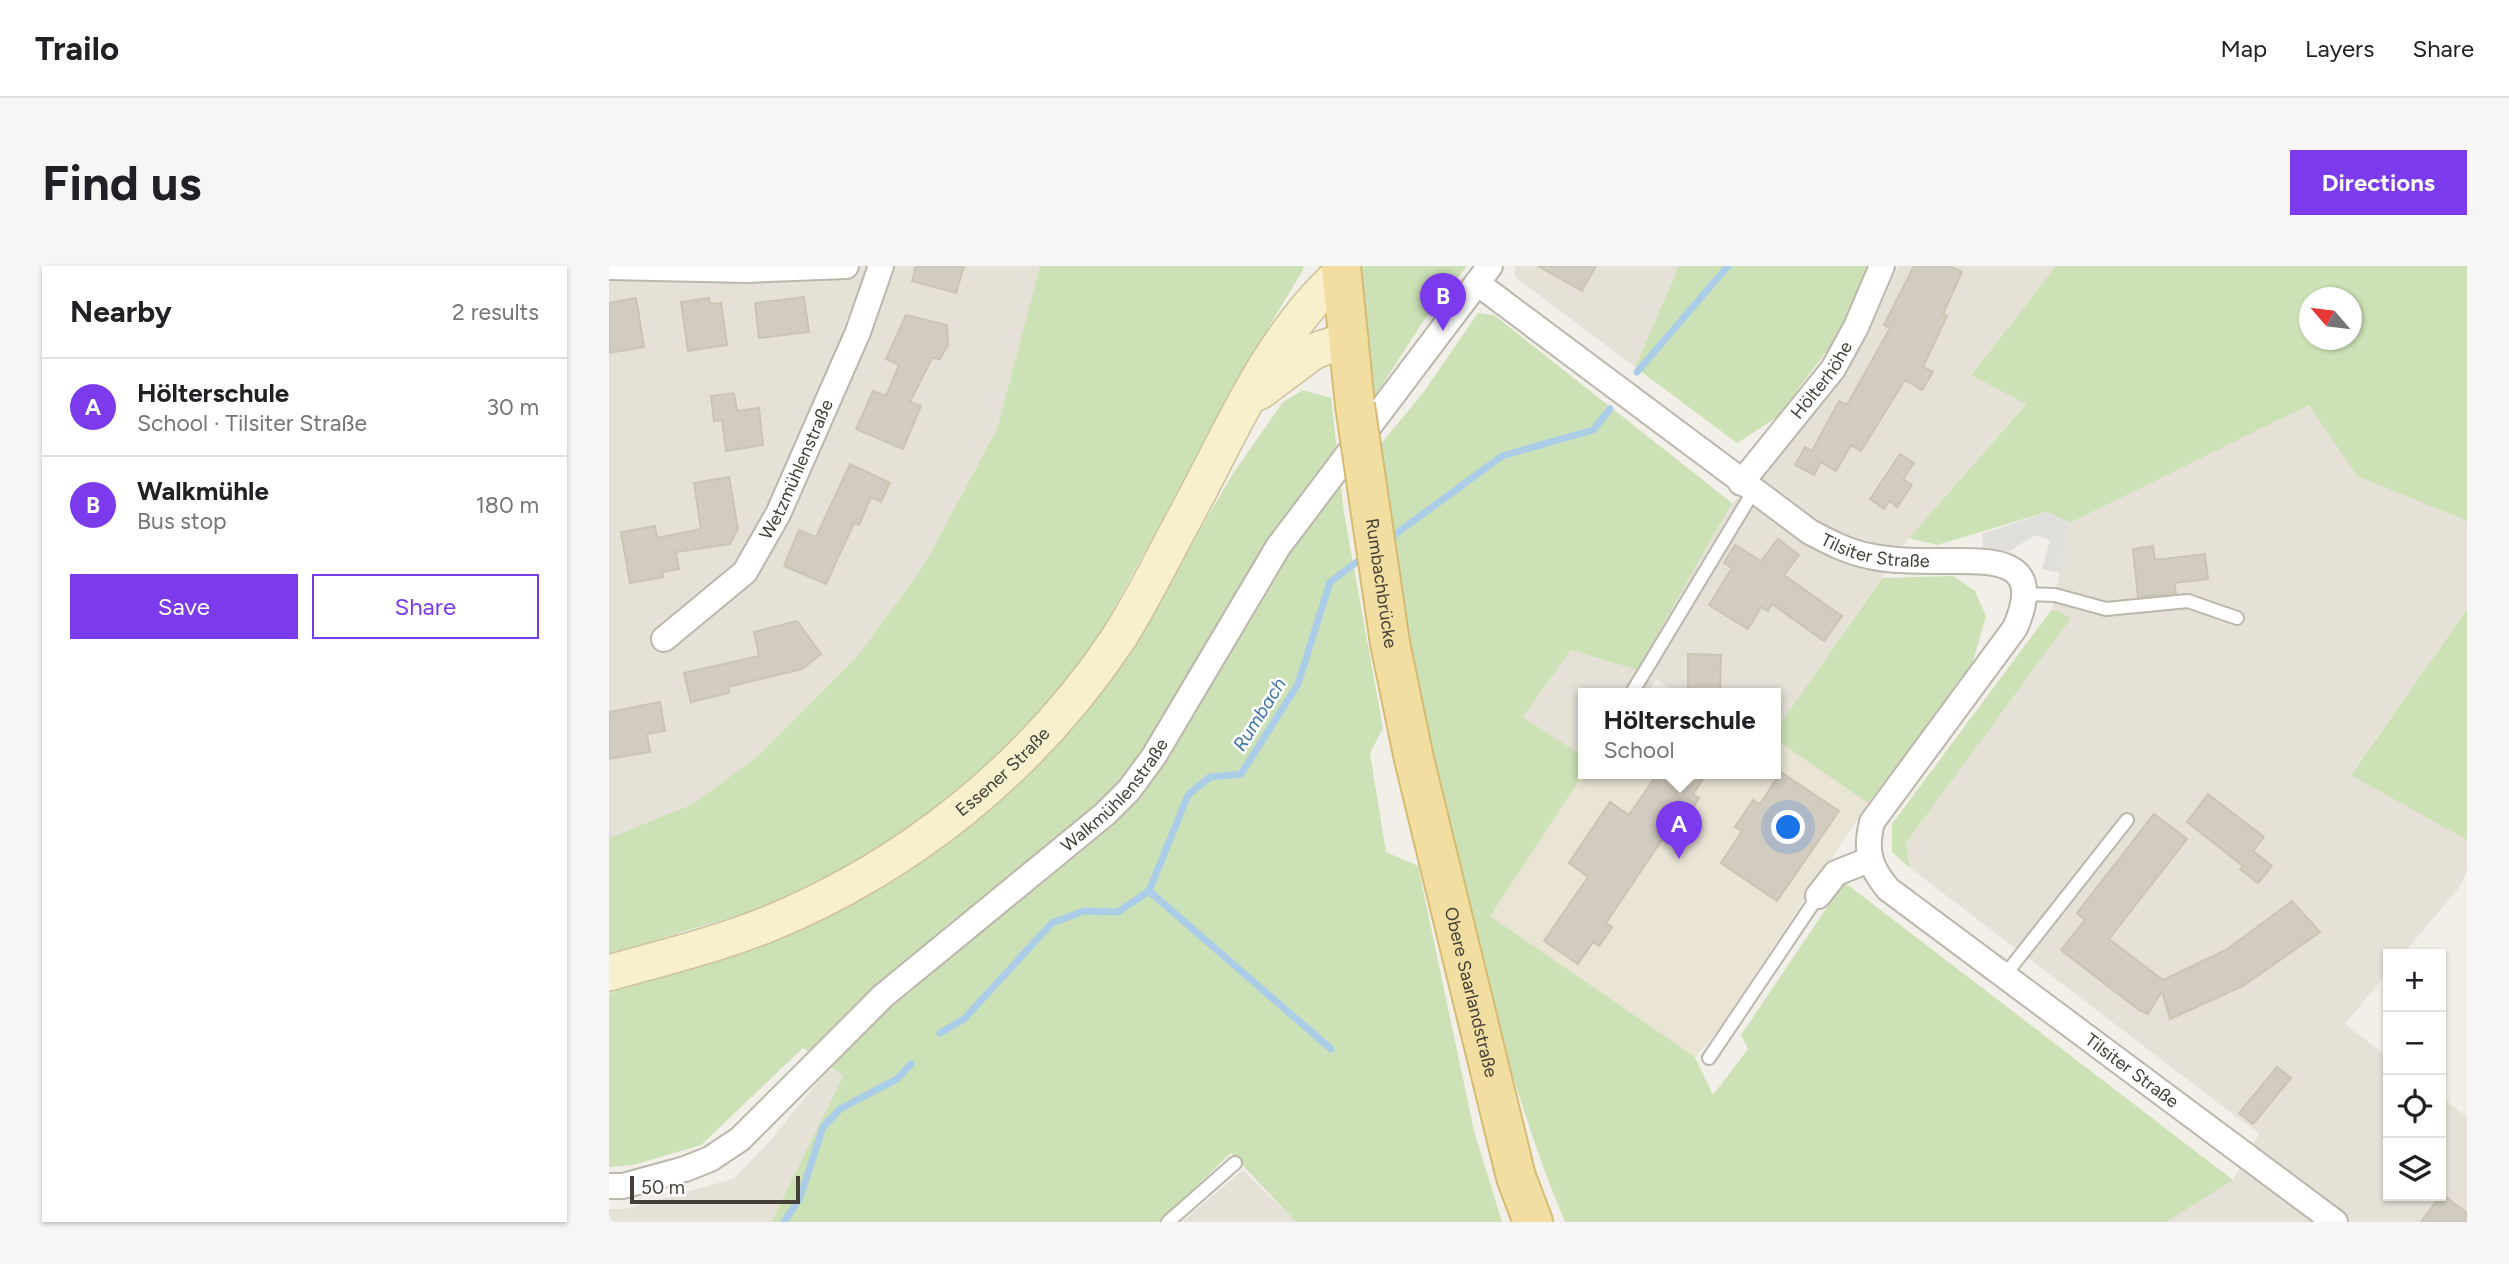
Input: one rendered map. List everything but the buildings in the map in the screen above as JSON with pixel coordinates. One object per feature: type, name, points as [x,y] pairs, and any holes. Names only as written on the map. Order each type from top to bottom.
[{"type":"main road","name":"Essener Straße","points":[[1341,269],[1355,405]]},
{"type":"main road","name":"Essener Straße","points":[[609,973],[764,926],[827,898],[896,857],[955,817],[1012,767],[1072,703],[1117,640],[1278,343],[1341,269]]},
{"type":"main road","name":"Essener Straße","points":[[1248,401],[1314,351],[1350,339]]},
{"type":"main road","name":"Rumbachbrücke","points":[[1355,405],[1390,643],[1415,760]]},
{"type":"main road","name":"Obere Saarlandstraße","points":[[1415,760],[1516,1177],[1533,1222]]},
{"type":"street","points":[[609,267],[846,266]]},
{"type":"street","name":"Wetzmühlenstraße","points":[[664,639],[745,572],[788,489],[858,332],[881,266]]},
{"type":"street","name":"Hölterhöhe","points":[[1747,487],[1833,369],[1856,327],[1882,266]]},
{"type":"street","name":"Tilsiter Straße","points":[[1483,275],[1747,487],[1810,532],[1840,548],[1870,556],[1899,560],[1978,559],[2000,563],[2021,579],[2025,594]]},
{"type":"street","name":"Walkmühlenstraße","points":[[609,1186],[623,1186],[685,1169],[711,1159],[740,1139],[883,996],[1105,814],[1129,790],[1154,756],[1278,547],[1483,275]]},
{"type":"street","points":[[1818,896],[1836,873],[1869,860],[1866,847],[1873,822],[2015,628],[2025,594]]},
{"type":"street","name":"Tilsiter Straße","points":[[1869,860],[1888,889],[2335,1222]]},
{"type":"lane","points":[[1635,688],[1747,487]]},
{"type":"lane","points":[[2025,594],[2055,595],[2106,609],[2188,601],[2237,618]]},
{"type":"lane","points":[[2005,975],[2127,820]]},
{"type":"lane","points":[[1709,1058],[1818,896]]},
{"type":"lane","points":[[1168,1222],[1235,1163]]},
{"type":"shaded area","points":[[609,266],[1040,266],[997,429],[924,565],[860,653],[758,756],[693,804],[609,838]]},
{"type":"shaded area","points":[[1515,266],[1679,266],[1635,367],[1515,277]]},
{"type":"shaded area","points":[[1898,266],[2056,266],[1971,374],[2026,403],[1909,538],[1781,722],[1781,688],[1669,688],[1656,679],[1650,688],[1578,688],[1578,753],[1523,717],[1571,650],[1637,670],[1732,503],[1768,471],[1871,327]]},
{"type":"shaded area","points":[[2309,405],[2357,476],[2467,521],[2467,609],[2351,774],[2467,840],[2467,870],[2461,885],[2407,949],[2383,949],[2383,978],[2345,1024],[2383,1053],[2383,1201],[2446,1201],[2446,1101],[2467,1117],[2467,1222],[2166,1222],[2233,1180],[2259,1134],[1910,868],[1906,843],[2070,619],[2052,609],[2070,523]]},
{"type":"shaded area","points":[[2047,512],[2070,523],[2060,573],[2042,569],[2050,540],[2035,535],[2008,552],[1983,547],[1982,534]]},
{"type":"shaded area","points":[[1781,743],[1868,803],[1719,1029],[1695,1057],[1489,916],[1580,779],[1781,779]]},
{"type":"shaded area","points":[[829,1068],[843,1076],[771,1222],[615,1222],[609,1216],[609,1209],[625,1209],[733,1179],[770,1141]]},
{"type":"shaded area","points":[[1243,1170],[1296,1222],[1182,1222]]},
{"type":"green space","points":[[1040,266],[1303,266],[1303,270],[1244,368],[1089,655],[995,760],[880,850],[759,909],[609,954],[609,838],[693,804],[758,756],[860,653],[924,565],[997,429]]},
{"type":"green space","points":[[1360,266],[1467,266],[1426,317],[1375,396]]},
{"type":"green space","points":[[1679,266],[1867,266],[1836,339],[1776,418],[1737,443],[1635,367]]},
{"type":"green space","points":[[2056,266],[2467,266],[2467,521],[2357,476],[2309,405],[2070,523],[2047,512],[1937,545],[1909,538],[2026,404],[1971,375]]},
{"type":"green space","points":[[1478,313],[1494,315],[1732,503],[1637,670],[1571,650],[1523,717],[1578,753],[1580,779],[1490,916],[1695,1057],[1713,1095],[1748,1049],[1741,1035],[1844,882],[2233,1180],[2166,1222],[1565,1222],[1515,1083],[1480,963],[1445,817],[1415,669],[1380,445],[1423,393]]},
{"type":"green space","points":[[1303,390],[1331,398],[1344,513],[1383,728],[1370,753],[1386,852],[1418,866],[1474,1131],[1502,1222],[1296,1222],[1231,1153],[1159,1222],[771,1222],[843,1076],[803,1048],[701,1145],[633,1165],[609,1167],[609,993],[758,949],[910,868],[1021,781],[1121,664],[1234,472],[1283,402]]},
{"type":"green space","points":[[1953,576],[1975,591],[1986,616],[1971,668],[1868,803],[1781,743],[1781,722],[1882,578]]},
{"type":"green space","points":[[2052,609],[2071,618],[1906,843],[1910,868],[1892,852],[1892,824]]},
{"type":"green space","points":[[2467,609],[2467,840],[2351,775]]},
{"type":"waterway","name":"Rumbach","points":[[1637,372],[1728,266]]},
{"type":"waterway","name":"Rumbach","points":[[1386,541],[1502,456],[1593,430],[1610,409]]},
{"type":"waterway","name":"Rumbach","points":[[940,1033],[964,1019],[1052,923],[1084,911],[1118,912],[1149,891],[1188,795],[1210,777],[1241,774],[1298,684],[1330,582],[1365,556]]},
{"type":"waterway","points":[[1149,891],[1331,1049]]},
{"type":"waterway","name":"Rumbach","points":[[784,1222],[800,1198],[823,1127],[840,1109],[897,1079],[911,1064]]},
{"type":"place","name":"Walkmühle","points":[[1443,331]]},
{"type":"place","name":"Hölterschule","points":[[1679,859]]}]
